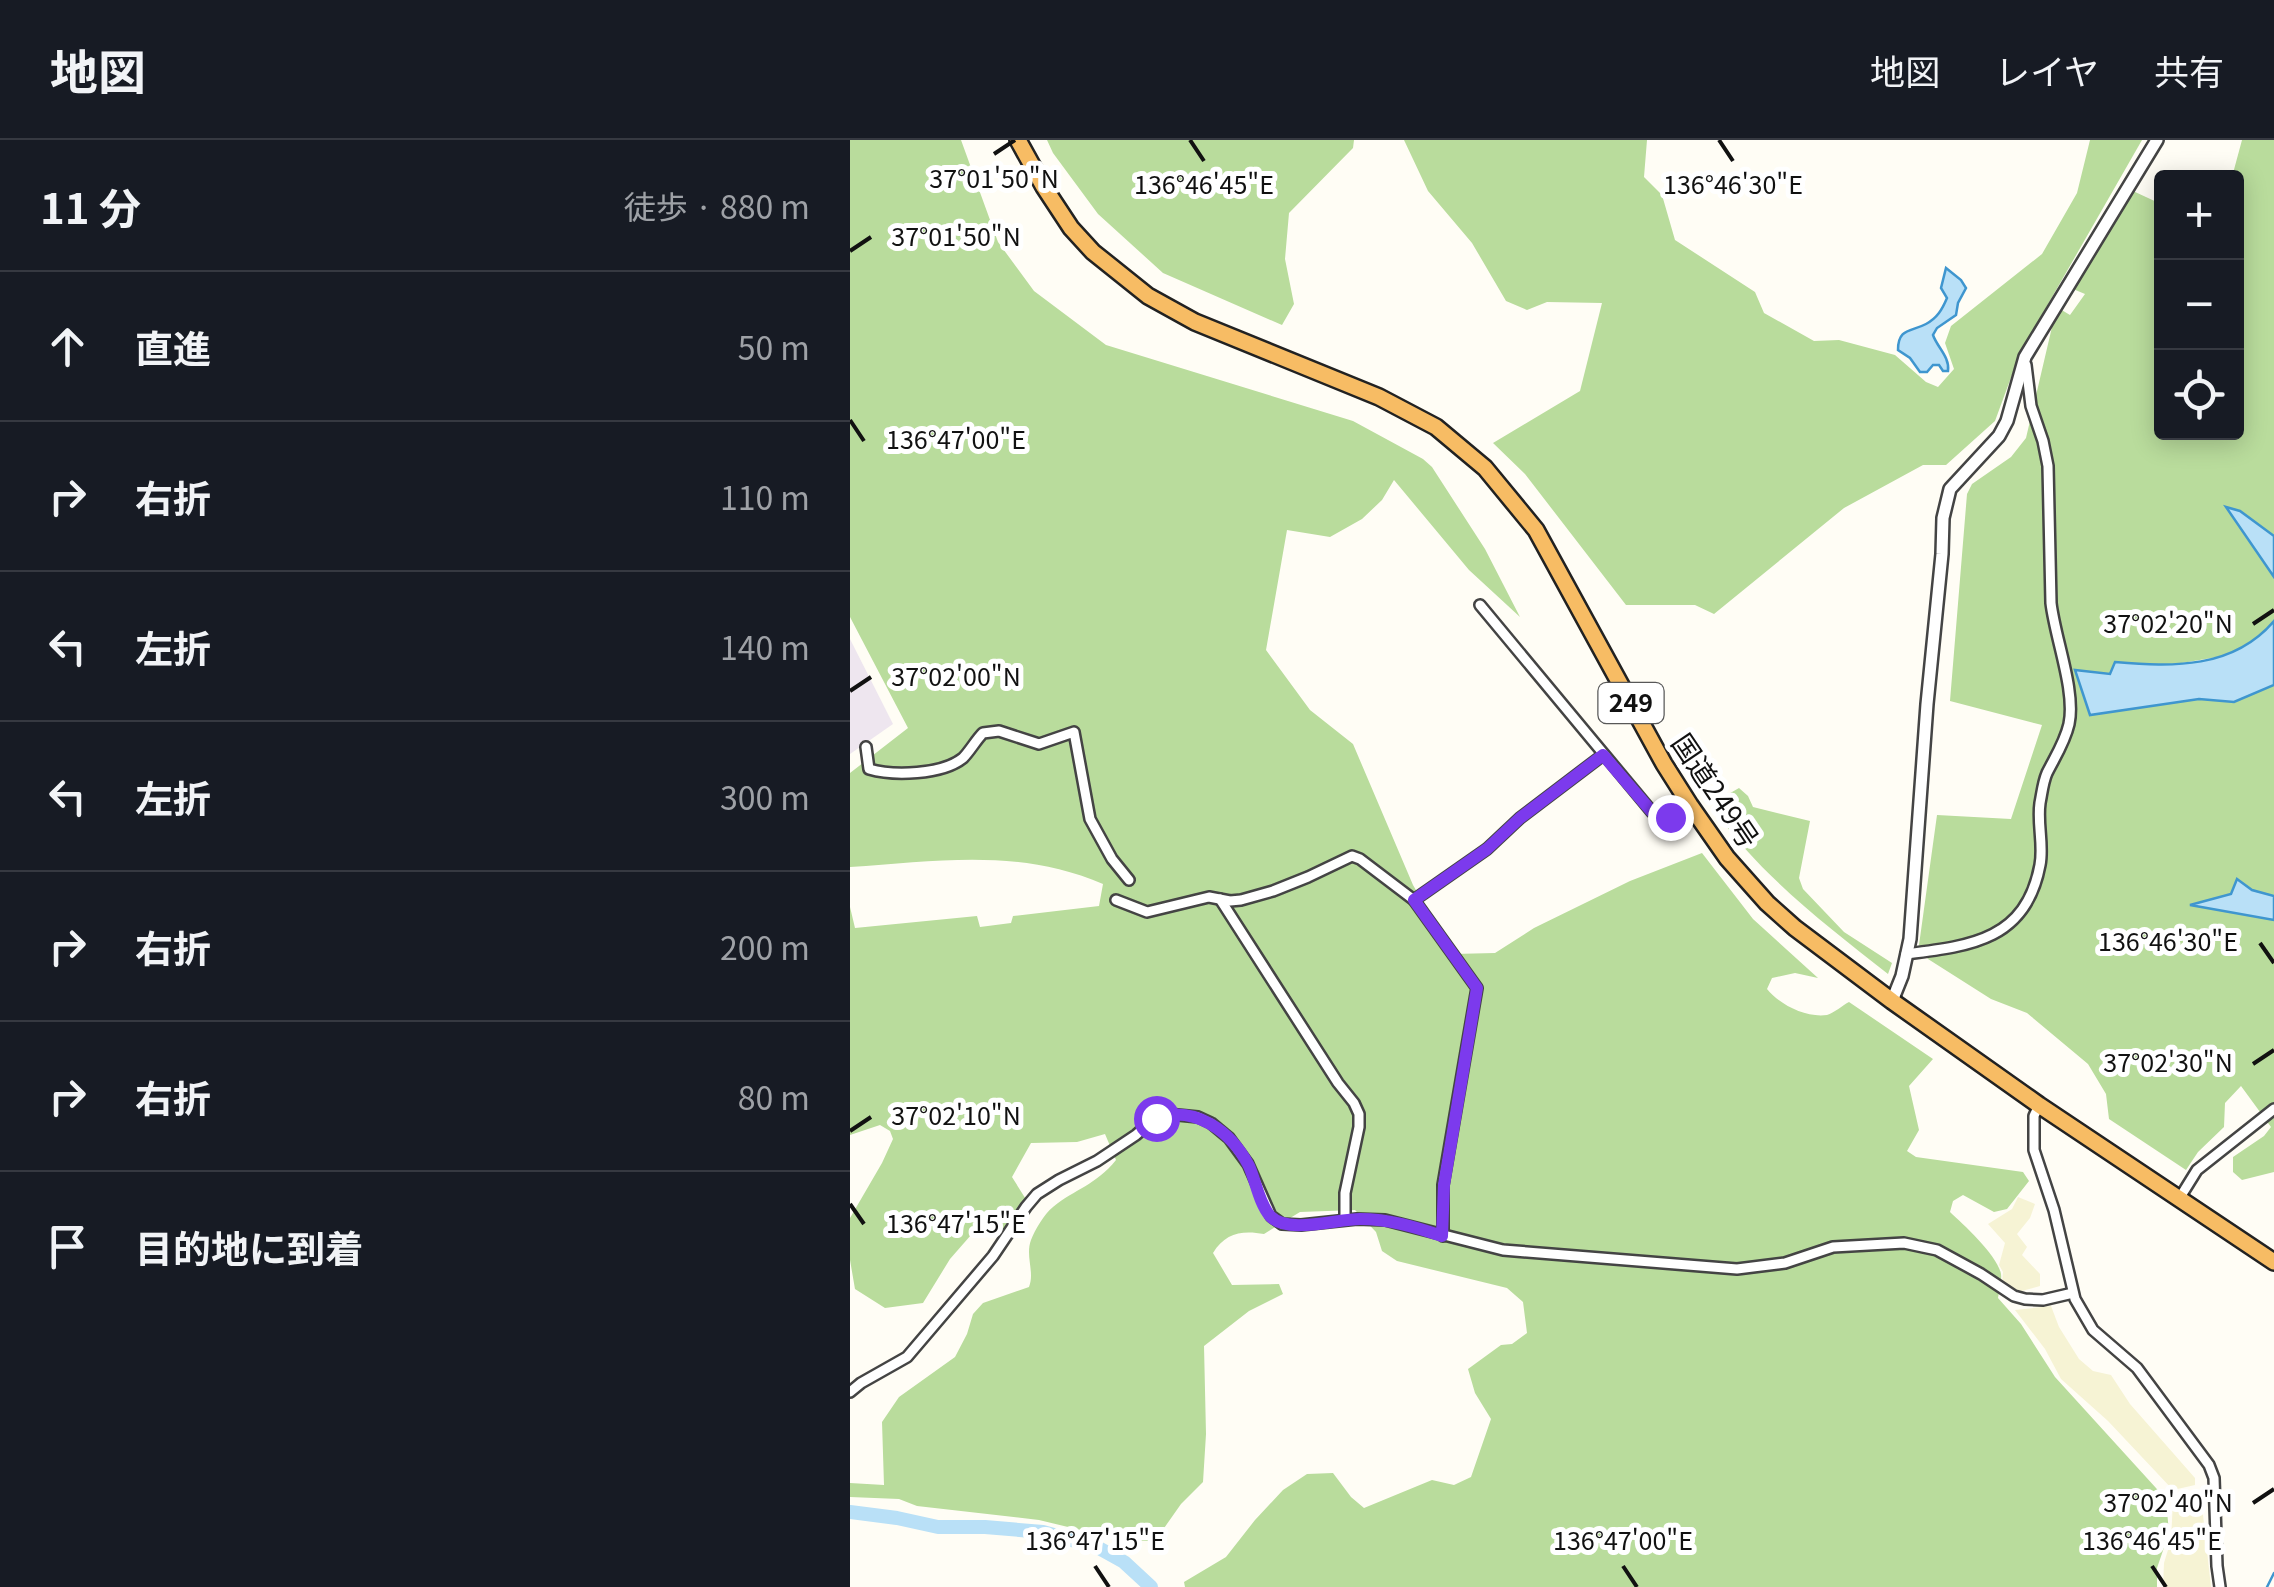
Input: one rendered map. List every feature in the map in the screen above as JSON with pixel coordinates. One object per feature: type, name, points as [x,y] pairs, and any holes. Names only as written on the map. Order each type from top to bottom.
[{"type":"highway","name":"国道249号","points":[[1018,140],[1071,228],[1093,252],[1148,296],[1195,322],[1379,396],[1436,427],[1486,468],[1536,530],[1690,805],[1727,858],[1794,928],[2039,1105],[2274,1262]]},
{"type":"street","points":[[1892,1002],[1910,939],[1943,518],[1950,489],[2007,421],[2025,357],[2157,140]]},
{"type":"street","points":[[1906,954],[1955,948],[1994,934],[2017,919],[2025,908],[2041,862],[2040,809],[2045,778],[2070,722],[2071,701],[2051,603],[2048,466],[2031,406],[2025,357]]},
{"type":"street","points":[[1480,605],[1652,812],[1670,817],[1690,805]]},
{"type":"street","points":[[866,747],[869,768],[888,774],[948,765],[962,758],[983,733],[999,731],[1040,744],[1074,732],[1090,819],[1112,859],[1129,880]]},
{"type":"street","points":[[1414,900],[1487,849],[1520,818],[1603,755]]},
{"type":"street","points":[[1116,900],[1147,912],[1210,897],[1242,900],[1273,891],[1352,856],[1414,900],[1477,988],[1444,1185],[1442,1236]]},
{"type":"street","points":[[1220,899],[1359,1114],[1345,1220]]},
{"type":"street","points":[[2039,1105],[2034,1116],[2034,1150],[2058,1225],[2073,1293],[2093,1330],[2137,1368],[2209,1465],[2214,1478],[2220,1587]]},
{"type":"street","points":[[2179,1199],[2198,1170],[2274,1109]]},
{"type":"street","points":[[850,1392],[907,1357],[982,1271],[1038,1194],[1097,1161],[1156,1118],[1176,1114],[1198,1117],[1229,1138],[1248,1164],[1270,1216],[1282,1224],[1385,1220],[1503,1250],[1736,1269],[1785,1263],[1834,1247],[1904,1243],[1937,1250],[2014,1296],[2043,1300],[2073,1293]]},
{"type":"shaded area","points":[[850,639],[893,724],[850,754]]},
{"type":"shaded area","points":[[2018,1197],[2035,1204],[2017,1234],[2027,1247],[2022,1255],[2040,1274],[2040,1286],[2018,1292],[2002,1283],[1999,1265],[2005,1243],[1988,1224],[2012,1209]]},
{"type":"shaded area","points":[[2051,1306],[2079,1359],[2093,1371],[2111,1375],[2130,1404],[2195,1478],[2195,1485],[2173,1490],[2108,1421],[2061,1379],[2045,1349],[2015,1310]]},
{"type":"shaded area","points":[[2201,1497],[2211,1587],[2163,1587],[2173,1501]]},
{"type":"green space","points":[[850,140],[961,140],[998,242],[1034,291],[1106,345],[1353,421],[1432,467],[1485,549],[1520,617],[1469,570],[1394,480],[1382,500],[1362,519],[1330,537],[1287,530],[1266,650],[1310,710],[1353,744],[1413,885],[1453,954],[1495,953],[1534,928],[1630,881],[1702,853],[1753,919],[1818,978],[1795,973],[1772,978],[1767,989],[1772,995],[1794,1009],[1819,1015],[1830,1014],[1849,1002],[1933,1059],[1909,1086],[1919,1130],[1907,1151],[1916,1157],[2023,1172],[2029,1181],[2007,1209],[1994,1212],[1963,1195],[1953,1201],[1950,1212],[1994,1258],[2001,1274],[1998,1298],[2021,1324],[2055,1377],[2166,1499],[2169,1533],[2157,1568],[2157,1587],[1185,1587],[1184,1582],[1226,1557],[1283,1490],[1307,1474],[1333,1473],[1364,1508],[1432,1480],[1454,1485],[1471,1477],[1491,1419],[1475,1393],[1468,1369],[1501,1345],[1512,1344],[1527,1333],[1523,1302],[1507,1288],[1397,1261],[1382,1251],[1376,1232],[1355,1210],[1300,1212],[1264,1234],[1248,1232],[1229,1237],[1213,1253],[1232,1285],[1279,1284],[1283,1294],[1249,1311],[1204,1346],[1203,1482],[1181,1504],[1155,1541],[1122,1540],[1039,1520],[917,1506],[899,1499],[850,1497],[850,1483],[884,1485],[882,1422],[899,1397],[955,1357],[973,1314],[983,1303],[1029,1287],[1029,1246],[1043,1218],[1116,1160],[1105,1134],[1077,1142],[1031,1143],[1012,1177],[1032,1209],[1011,1237],[985,1219],[950,1259],[923,1303],[885,1308],[855,1289],[850,1218],[893,1139],[890,1131],[880,1125],[850,1135],[850,907],[855,928],[977,916],[980,927],[1011,923],[1013,916],[1099,906],[1103,884],[1040,865],[1009,861],[947,860],[850,867],[850,773],[908,728],[850,617]]},
{"type":"green space","points":[[1047,140],[1354,140],[1353,148],[1289,213],[1285,259],[1294,304],[1282,325],[1163,273],[1098,214]]},
{"type":"green space","points":[[1404,140],[1647,140],[1644,177],[1662,195],[1675,240],[1755,292],[1764,313],[1814,341],[1839,340],[1895,355],[1926,382],[1938,387],[1954,369],[1945,343],[1951,326],[2042,254],[2077,193],[2090,140],[2142,140],[2020,353],[1995,421],[1946,465],[1923,465],[1844,508],[1714,614],[1695,605],[1626,605],[1525,474],[1493,443],[1580,391],[1602,303],[1547,302],[1527,310],[1506,301],[1472,243],[1428,191]]},
{"type":"green space","points":[[2242,140],[2274,140],[2274,536],[2240,511],[2227,508],[2274,577],[2274,621],[2263,634],[2229,655],[2164,666],[2115,662],[2110,674],[2075,671],[2199,699],[2234,702],[2274,685],[2274,896],[2252,890],[2193,905],[2274,920],[2274,1172],[2242,1180],[2233,1172],[2233,1157],[2271,1127],[2241,1086],[2225,1103],[2224,1127],[2186,1170],[2109,1119],[2106,1094],[2088,1064],[2027,1013],[1991,999],[1928,959],[1919,945],[1937,815],[2011,819],[2042,725],[1950,701],[1967,494],[1972,484],[2011,457],[2026,438],[2052,327],[2060,309],[2070,315],[2085,294],[2073,289],[2133,191],[2154,201],[2154,440],[2244,440],[2244,170],[2234,170]]},
{"type":"green space","points":[[1739,788],[1753,807],[1810,821],[1799,878],[1803,889],[1844,932],[1892,963],[1888,974],[1795,898],[1733,835],[1715,811],[1718,800]]},
{"type":"water","points":[[1946,268],[1966,288],[1956,315],[1933,335],[1948,371],[1933,365],[1927,372],[1920,372],[1898,350],[1900,338],[1930,322],[1941,310],[1947,298],[1941,288]]},
{"type":"water","points":[[2226,507],[2240,511],[2274,536],[2274,577]]},
{"type":"water","points":[[2274,621],[2274,685],[2234,702],[2199,699],[2090,715],[2075,670],[2110,674],[2115,662],[2201,661],[2240,648]]},
{"type":"water","points":[[2237,879],[2252,890],[2274,896],[2274,920],[2190,905],[2231,894]]},
{"type":"waterway","points":[[850,1512],[938,1527],[1043,1532],[1097,1547],[1124,1562],[1151,1587]]},
{"type":"waterway","points":[[2267,1587],[2274,1573]]},
{"type":"route","points":[[1156,1118],[1168,1114],[1198,1117],[1229,1138],[1248,1164],[1270,1216],[1282,1224],[1385,1220],[1442,1236],[1444,1185],[1477,988],[1414,900],[1487,849],[1520,818],[1603,755],[1652,812],[1670,817]]}]
